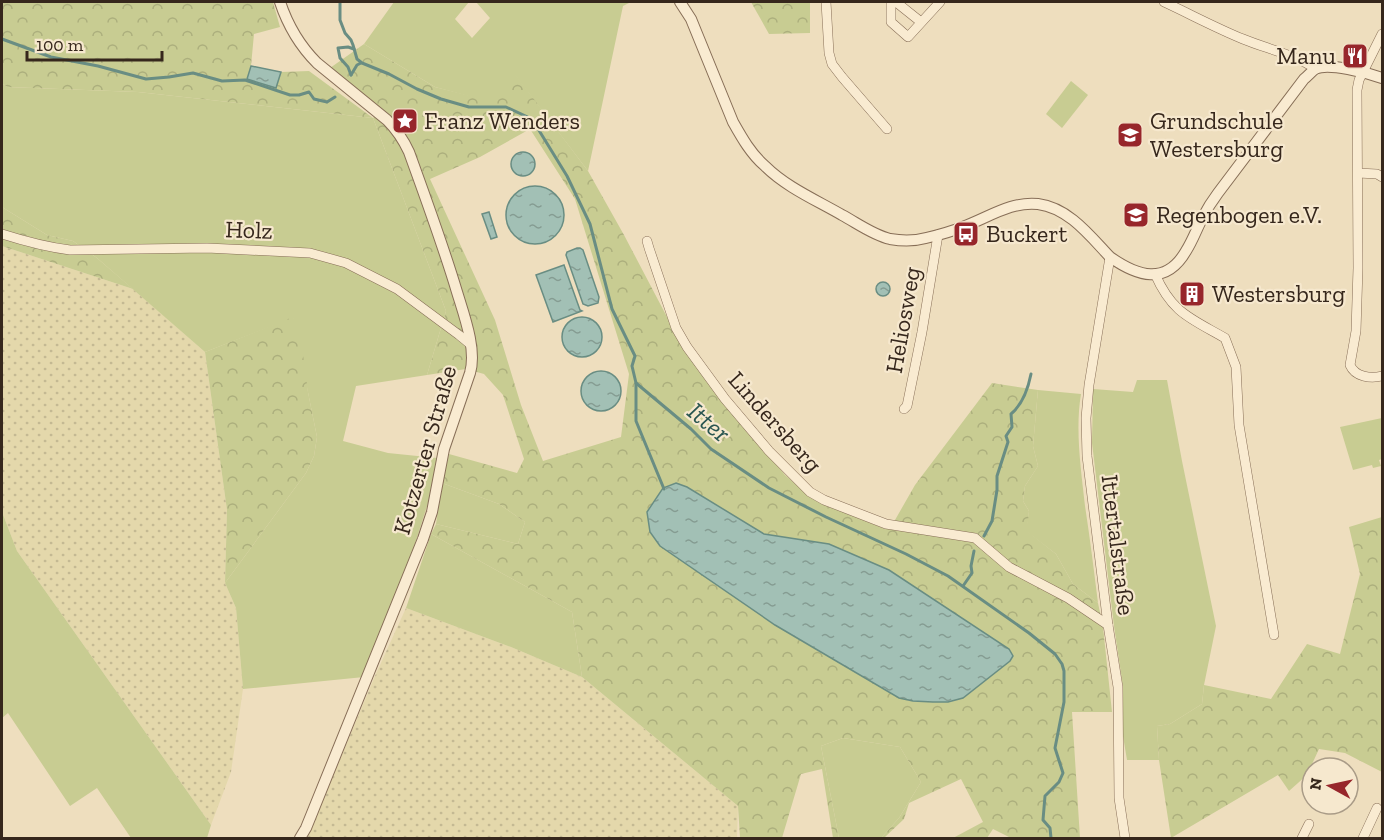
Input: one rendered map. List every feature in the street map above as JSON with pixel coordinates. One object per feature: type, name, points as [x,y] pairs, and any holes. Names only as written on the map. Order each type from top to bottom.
[{"type":"street","name":"Kotzerter Straße","points":[[280,2],[289,26],[307,53],[387,120],[401,136],[409,152],[464,315],[472,359],[471,369],[444,449],[432,512],[423,539],[315,808],[300,838]]},
{"type":"street","points":[[680,2],[691,19],[733,122],[746,144],[764,166],[791,185],[880,236],[891,239],[914,240],[938,235],[1016,206],[1038,204],[1059,210],[1070,217],[1110,257],[1135,272],[1145,274],[1167,271],[1181,259],[1205,212],[1218,193],[1304,79],[1316,69],[1332,67],[1383,78]]},
{"type":"street","points":[[826,2],[829,53],[832,64],[887,129]]},
{"type":"street","points":[[891,2],[891,22],[908,37],[940,2]]},
{"type":"street","points":[[896,2],[921,22]]},
{"type":"street","points":[[1164,2],[1229,34],[1300,59],[1316,69]]},
{"type":"street","points":[[1383,34],[1362,73],[1357,90],[1356,331],[1350,365],[1355,373],[1369,377],[1383,376]]},
{"type":"street","points":[[1358,173],[1377,174],[1383,177]]},
{"type":"street","name":"Holz","points":[[2,234],[34,244],[70,250],[207,248],[310,253],[345,262],[397,289],[470,344]]},
{"type":"street","name":"Heliosweg","points":[[904,410],[907,406],[917,361],[938,235]]},
{"type":"street","name":"Lindersberg","points":[[647,241],[676,328],[687,346],[725,399],[769,451],[810,492],[824,500],[895,526],[975,538],[1010,567],[1068,598],[1108,625]]},
{"type":"street","name":"Ittertalstraße","points":[[1110,257],[1089,385],[1086,418],[1087,456],[1118,687],[1119,798],[1125,838]]},
{"type":"street","points":[[1155,274],[1162,290],[1176,308],[1225,338],[1236,367],[1239,425],[1274,636]]},
{"type":"street","points":[[1363,838],[1377,808]]},
{"type":"street","points":[[1302,838],[1309,824]]},
{"type":"shaded area","points":[[2,246],[133,289],[205,352],[227,510],[225,583],[236,608],[243,689],[231,772],[211,825],[17,551],[2,512]]},
{"type":"shaded area","points":[[406,608],[511,647],[582,677],[738,806],[737,838],[307,838]]},
{"type":"green space","points":[[2,2],[273,2],[280,27],[254,34],[251,66],[281,72],[309,71],[373,118],[138,92],[7,87],[2,83]]},
{"type":"green space","points":[[394,2],[469,2],[455,19],[472,38],[490,18],[476,2],[631,2],[623,6],[588,171],[515,75],[487,101],[435,87],[364,44]]},
{"type":"green space","points":[[751,2],[810,2],[810,33],[769,34]]},
{"type":"green space","points":[[364,44],[435,87],[487,100],[515,74],[588,171],[677,336],[785,475],[799,487],[849,514],[885,529],[895,520],[915,485],[992,383],[1038,390],[1033,446],[1038,466],[1025,486],[1023,501],[1029,511],[1027,531],[1056,554],[1073,584],[1098,603],[1103,627],[1112,712],[1072,712],[1080,838],[1011,838],[993,829],[987,838],[953,838],[983,822],[961,779],[909,803],[904,819],[886,838],[881,838],[899,818],[921,782],[900,747],[843,738],[821,746],[839,838],[833,838],[822,769],[801,774],[782,838],[740,838],[738,806],[582,677],[572,612],[431,534],[436,524],[518,544],[525,522],[499,504],[442,483],[449,454],[517,473],[524,459],[503,395],[484,374],[466,369],[427,375],[446,311],[373,118],[381,110],[330,68]],"holes":[[[530,129],[575,199],[629,374],[621,437],[543,461],[521,405],[495,320],[430,179],[480,157]],[[676,483],[687,487],[764,534],[1013,656],[1010,661],[963,698],[948,702],[913,701],[899,698],[775,625],[660,546],[650,532],[647,512],[663,488]]]},
{"type":"green space","points":[[1071,81],[1088,95],[1062,128],[1046,114]]},
{"type":"green space","points":[[2,83],[7,87],[138,92],[373,118],[446,311],[427,375],[356,386],[343,441],[388,453],[437,458],[428,503],[413,550],[364,677],[243,689],[236,608],[225,583],[306,473],[314,456],[317,437],[293,318],[205,352],[97,258],[73,241],[47,235],[2,207]]},
{"type":"green space","points":[[2,207],[47,235],[73,241],[133,289],[2,246]]},
{"type":"green space","points":[[293,317],[300,332],[317,437],[314,456],[306,473],[225,583],[227,510],[205,352]]},
{"type":"green space","points":[[1137,380],[1167,380],[1216,626],[1202,704],[1170,724],[1157,726],[1159,760],[1127,760],[1122,730],[1123,687],[1092,443],[1093,389],[1133,392]]},
{"type":"green space","points":[[1038,390],[1081,394],[1080,464],[1098,603],[1073,584],[1056,554],[1026,531],[1029,511],[1023,501],[1025,486],[1038,466],[1033,446]]},
{"type":"green space","points":[[1382,418],[1382,459],[1379,460],[1381,466],[1373,468],[1372,465],[1353,470],[1340,427]]},
{"type":"green space","points":[[442,483],[499,504],[525,522],[518,544],[436,524]]},
{"type":"green space","points":[[2,512],[17,551],[211,825],[207,838],[131,838],[97,788],[70,806],[8,713],[2,718]]},
{"type":"green space","points":[[1382,517],[1382,772],[1360,761],[1360,756],[1319,749],[1316,756],[1300,756],[1300,781],[1289,791],[1278,775],[1171,838],[1159,760],[1157,726],[1170,724],[1202,704],[1204,685],[1271,699],[1307,644],[1340,654],[1360,574],[1349,527]]},
{"type":"green space","points":[[431,534],[572,612],[582,677],[511,647],[406,608]]},
{"type":"green space","points":[[843,738],[900,747],[921,782],[899,818],[881,838],[839,838],[821,746]]},
{"type":"water","points":[[251,66],[281,72],[276,88],[247,79]]},
{"type":"water","points":[[523,152],[532,155],[535,164],[532,173],[523,176],[514,173],[511,164],[514,155]]},
{"type":"water","points":[[529,186],[541,186],[556,194],[564,209],[564,221],[556,236],[541,244],[529,244],[514,236],[506,221],[506,209],[514,194]]},
{"type":"water","points":[[489,212],[497,237],[491,239],[482,214]]},
{"type":"water","points":[[577,248],[583,250],[599,297],[598,303],[588,306],[583,304],[566,255],[567,252]]},
{"type":"water","points":[[564,265],[582,311],[553,322],[536,275]]},
{"type":"water","points":[[883,282],[888,284],[890,289],[888,294],[883,296],[878,294],[876,289],[878,284]]},
{"type":"water","points":[[582,317],[596,323],[602,337],[596,351],[582,357],[568,351],[562,337],[568,323]]},
{"type":"water","points":[[601,371],[615,377],[621,391],[615,405],[601,411],[587,405],[581,391],[587,377]]},
{"type":"water","points":[[676,483],[687,487],[764,534],[829,544],[889,570],[1009,649],[1013,656],[1010,661],[963,698],[948,702],[933,702],[899,698],[775,625],[660,546],[650,532],[647,512],[663,488]]},
{"type":"waterway","name":"Itter","points":[[340,2],[340,20],[345,33],[351,40],[357,59],[362,63],[441,99],[469,107],[506,107],[532,119],[567,176],[590,224],[612,309],[635,356],[632,366],[636,383],[691,429],[711,449],[769,488],[948,576],[1055,654],[1064,671],[1064,702],[1055,748],[1063,773],[1059,782],[1045,796],[1043,820],[1050,828],[1051,838]]},
{"type":"waterway","points":[[2,39],[51,57],[98,66],[146,79],[193,73],[222,81],[245,80],[290,95],[309,92],[314,99],[327,102],[335,97]]},
{"type":"waterway","points":[[351,75],[348,67],[340,58],[338,48],[354,49]]},
{"type":"waterway","points":[[351,75],[361,63]]},
{"type":"waterway","points":[[984,536],[992,521],[997,476],[1008,442],[1006,436],[1012,427],[1011,414],[1019,406],[1031,374]]},
{"type":"waterway","points":[[636,383],[636,421],[664,489]]},
{"type":"waterway","points":[[963,586],[972,573],[974,551]]},
{"type":"place","name":"Manu","points":[[1355,56]]},
{"type":"place","name":"Franz Wenders","points":[[405,121]]},
{"type":"place","name":"Grundschule Westersburg","points":[[1130,135]]},
{"type":"place","name":"Regenbogen e.V.","points":[[1136,215]]},
{"type":"place","name":"Buckert","points":[[966,234]]},
{"type":"place","name":"Westersburg","points":[[1192,294]]}]
